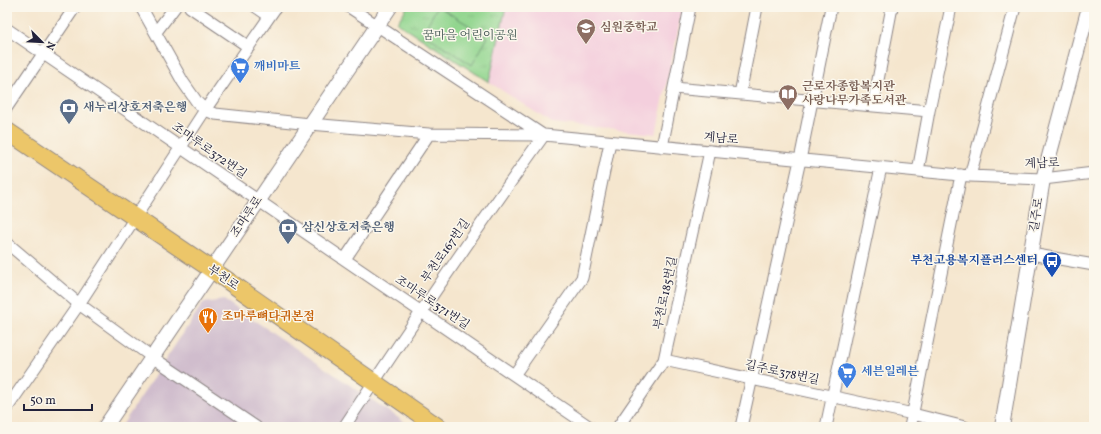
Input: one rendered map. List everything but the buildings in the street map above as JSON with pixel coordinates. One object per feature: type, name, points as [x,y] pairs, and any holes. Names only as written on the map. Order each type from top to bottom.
[{"type":"main road","name":"부천로","points":[[7,131],[212,269],[438,427]]},
{"type":"street","points":[[7,107],[75,7]]},
{"type":"street","points":[[141,7],[183,82],[196,102],[205,110],[215,114],[429,134],[544,135]]},
{"type":"street","points":[[156,32],[175,7]]},
{"type":"street","points":[[190,7],[249,47]]},
{"type":"street","points":[[256,7],[270,16]]},
{"type":"street","points":[[7,408],[79,304],[205,110],[276,7]]},
{"type":"street","name":"계남로","points":[[349,7],[544,135],[966,176],[1043,179],[1094,173]]},
{"type":"street","name":"조마루로","points":[[105,427],[390,7]]},
{"type":"street","points":[[662,147],[690,7]]},
{"type":"street","points":[[740,94],[757,7]]},
{"type":"street","points":[[741,427],[832,7]]},
{"type":"street","points":[[873,106],[892,7]]},
{"type":"street","points":[[918,171],[951,7]]},
{"type":"street","points":[[910,427],[966,176],[1015,7]]},
{"type":"street","name":"길주로","points":[[1002,427],[1043,179],[1089,7]]},
{"type":"street","name":"조마루로372번길","points":[[7,29],[258,200]]},
{"type":"street","points":[[674,88],[929,111]]},
{"type":"street","points":[[345,259],[429,134]]},
{"type":"street","name":"부천로167번길","points":[[344,427],[421,311],[544,135]]},
{"type":"street","points":[[514,375],[582,278],[610,142]]},
{"type":"street","name":"부천로185번길","points":[[618,427],[664,360],[710,151]]},
{"type":"street","points":[[826,427],[881,168]]},
{"type":"street","name":"조마루로371번길","points":[[258,200],[590,427]]},
{"type":"street","points":[[7,243],[79,304],[152,357],[256,427]]},
{"type":"street","points":[[1031,254],[1094,265]]},
{"type":"street","name":"길주로378번길","points":[[664,360],[913,414],[965,427]]},
{"type":"shaded area","name":"심원중학교","points":[[506,7],[683,7],[656,134],[552,123],[489,82]]},
{"type":"shaded area","points":[[224,300],[412,427],[121,427],[203,303]]},
{"type":"green space","name":"꿈마을 어린이공원","points":[[407,7],[506,7],[489,82],[397,23]]},
{"type":"green space","points":[[437,7],[488,37],[472,65],[423,33]]},
{"type":"place","name":"심원중학교","points":[[586,45]]},
{"type":"place","name":"깨비마트","points":[[240,84]]},
{"type":"place","name":"근로자종합복지관 사랑나무가족도서관","points":[[788,111]]},
{"type":"place","name":"새누리상호저축은행","points":[[69,125]]},
{"type":"place","name":"삼신상호저축은행","points":[[288,245]]},
{"type":"place","name":"부천고용복지플러스센터","points":[[1052,278]]},
{"type":"place","name":"조마루뼈다귀본점","points":[[208,334]]},
{"type":"place","name":"세븐일레븐","points":[[847,389]]}]
